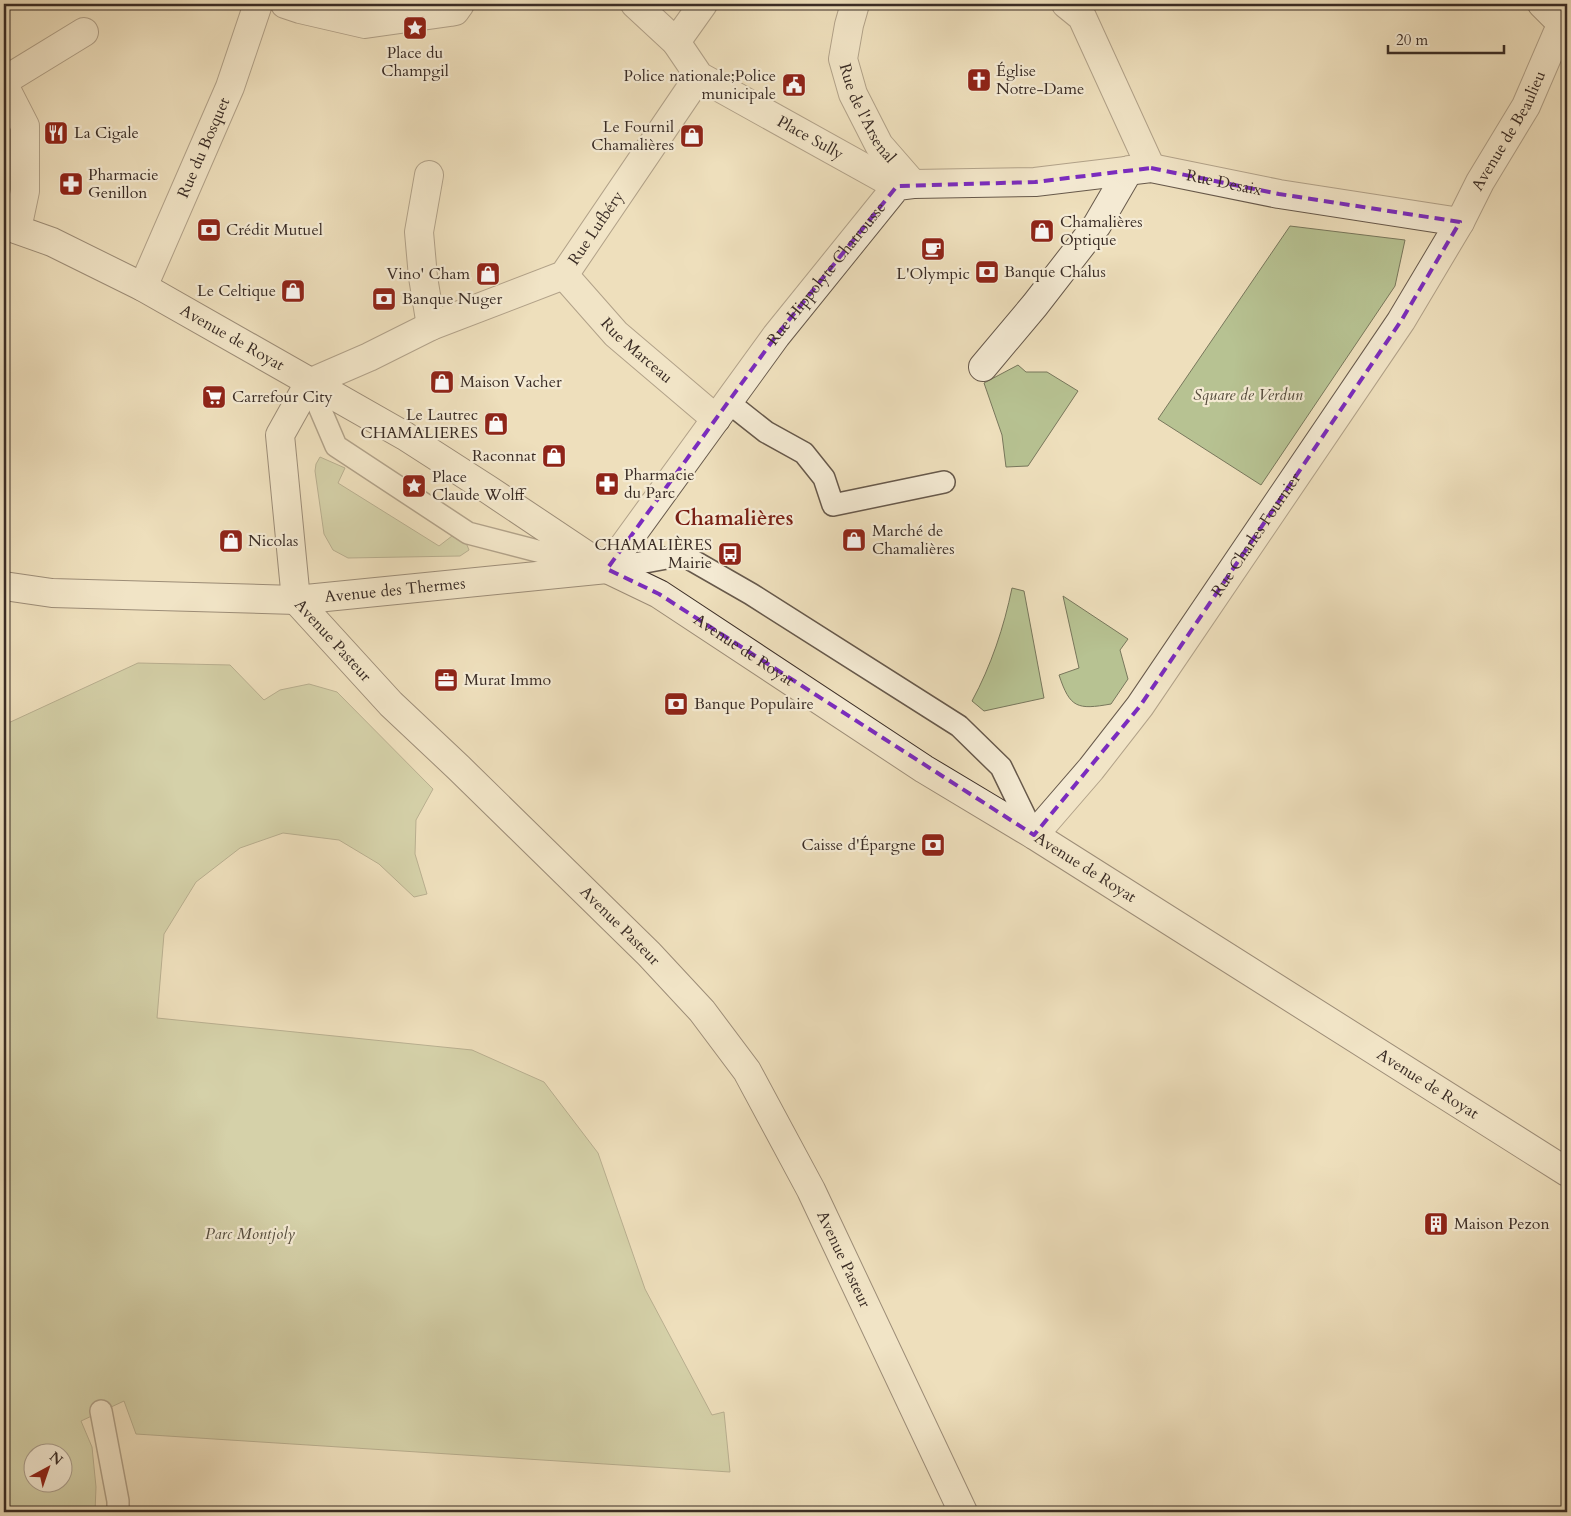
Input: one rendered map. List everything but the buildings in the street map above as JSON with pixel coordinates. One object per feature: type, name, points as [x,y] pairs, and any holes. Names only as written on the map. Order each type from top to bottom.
[{"type":"street","name":"Rue du Bosquet","points":[[143,287],[230,87],[258,4]]},
{"type":"street","points":[[285,4],[365,24],[392,12],[450,12],[455,11],[460,4]]},
{"type":"street","points":[[635,4],[676,42],[699,76]]},
{"type":"street","points":[[676,42],[702,4]]},
{"type":"street","name":"Rue de l'Arsenal","points":[[855,4],[843,59],[853,94],[879,145],[905,185]]},
{"type":"street","points":[[1542,4],[1565,21]]},
{"type":"street","points":[[1074,10],[1140,169]]},
{"type":"street","name":"Avenue de Beaulieu","points":[[1460,222],[1480,182],[1526,106],[1565,21]]},
{"type":"street","points":[[4,81],[84,32]]},
{"type":"street","name":"Place Sully","points":[[699,76],[905,185]]},
{"type":"street","name":"Rue Lufbéry","points":[[309,383],[369,357],[431,326],[564,275],[699,76]]},
{"type":"street","points":[[4,85],[25,126],[25,191],[11,227]]},
{"type":"street","points":[[905,185],[1036,182],[1140,169]]},
{"type":"street","points":[[983,366],[1035,305],[1140,169]]},
{"type":"street","name":"Rue Desaix","points":[[1140,169],[1279,194],[1460,222]]},
{"type":"street","points":[[429,175],[419,232],[423,277],[431,326]]},
{"type":"street","name":"Rue Hippolyte Chatrousse","points":[[606,570],[776,336],[905,185]]},
{"type":"street","name":"Rue Charles Fournier","points":[[1034,835],[1140,706],[1401,321],[1460,222]]},
{"type":"street","name":"Avenue de Royat","points":[[11,227],[52,242],[143,287],[405,436],[489,490],[606,570],[659,594],[924,769],[1034,835],[1567,1172]]},
{"type":"street","name":"Rue Marceau","points":[[564,275],[616,334],[722,411]]},
{"type":"street","name":"Avenue Pasteur","points":[[309,383],[280,435],[288,537],[296,600],[391,704],[460,768],[648,954],[702,1011],[747,1071],[811,1190],[963,1512]]},
{"type":"street","name":"Avenue des Thermes","points":[[4,586],[52,593],[296,600],[606,570]]},
{"type":"lane","points":[[309,383],[336,446],[468,533],[606,570],[683,556],[751,594],[959,726],[1001,767],[1034,835]]},
{"type":"lane","points":[[722,411],[804,453],[824,478],[833,505],[944,482]]},
{"type":"lane","points":[[101,1411],[118,1501],[118,1512]]},
{"type":"highlighted area","points":[[1151,168],[1279,194],[1460,222],[1401,321],[1140,706],[1034,835],[659,594],[607,569],[776,336],[897,186],[1035,182]]},
{"type":"green space","name":"Square de Verdun","points":[[1290,226],[1405,240],[1395,286],[1261,485],[1158,419]]},
{"type":"green space","points":[[1018,365],[1026,372],[1047,372],[1078,391],[1028,466],[1006,467],[1002,435],[984,383]]},
{"type":"green space","points":[[320,457],[345,468],[338,483],[439,546],[452,536],[467,545],[469,550],[460,556],[348,558],[333,550],[324,534],[315,471]]},
{"type":"green space","points":[[1012,588],[1024,591],[1044,698],[984,711],[972,701],[996,646]]},
{"type":"green space","points":[[1063,596],[1128,639],[1120,650],[1128,679],[1111,704],[1090,707],[1076,704],[1071,700],[1063,686],[1059,675],[1079,668]]},
{"type":"green space","name":"Parc Montjoly","points":[[138,663],[230,665],[264,700],[280,690],[309,684],[337,692],[433,789],[416,820],[415,854],[427,894],[414,897],[379,864],[339,840],[283,833],[240,848],[196,882],[164,934],[157,1018],[472,1050],[544,1082],[598,1153],[645,1289],[712,1415],[724,1412],[730,1472],[136,1434],[124,1401],[81,1421],[92,1447],[96,1487],[95,1512],[4,1512],[4,725]]},
{"type":"place","name":"Place du Champgil","points":[[415,28]]},
{"type":"place","name":"Église Notre-Dame","points":[[979,80]]},
{"type":"place","name":"Police nationale;Police municipale","points":[[794,85]]},
{"type":"place","name":"La Cigale","points":[[56,133]]},
{"type":"place","name":"Le Fournil Chamalières","points":[[692,136]]},
{"type":"place","name":"Pharmacie Genillon","points":[[71,184]]},
{"type":"place","name":"Crédit Mutuel","points":[[209,230]]},
{"type":"place","name":"Chamalières Optique","points":[[1042,231]]},
{"type":"place","name":"L'Olympic","points":[[933,249]]},
{"type":"place","name":"Banque Chalus","points":[[987,272]]},
{"type":"place","name":"Vino' Cham","points":[[488,274]]},
{"type":"place","name":"Le Celtique","points":[[293,291]]},
{"type":"place","name":"Banque Nuger","points":[[384,299]]},
{"type":"place","name":"Maison Vacher","points":[[442,382]]},
{"type":"place","name":"Carrefour City","points":[[214,397]]},
{"type":"place","name":"Le Lautrec CHAMALIERES","points":[[496,424]]},
{"type":"place","name":"Raconnat","points":[[554,456]]},
{"type":"place","name":"Pharmacie du Parc","points":[[607,484]]},
{"type":"place","name":"Place Claude Wolff","points":[[414,486]]},
{"type":"place","name":"Marché de Chamalières","points":[[854,540]]},
{"type":"place","name":"Nicolas","points":[[231,541]]},
{"type":"place","name":"CHAMALIÈRES Mairie","points":[[730,554]]},
{"type":"place","name":"Murat Immo","points":[[446,680]]},
{"type":"place","name":"Banque Populaire","points":[[676,704]]},
{"type":"place","name":"Caisse d'Épargne","points":[[933,845]]},
{"type":"place","name":"Maison Pezon","points":[[1436,1224]]},
{"type":"district","name":"Chamalières","points":[[734,518]]}]
